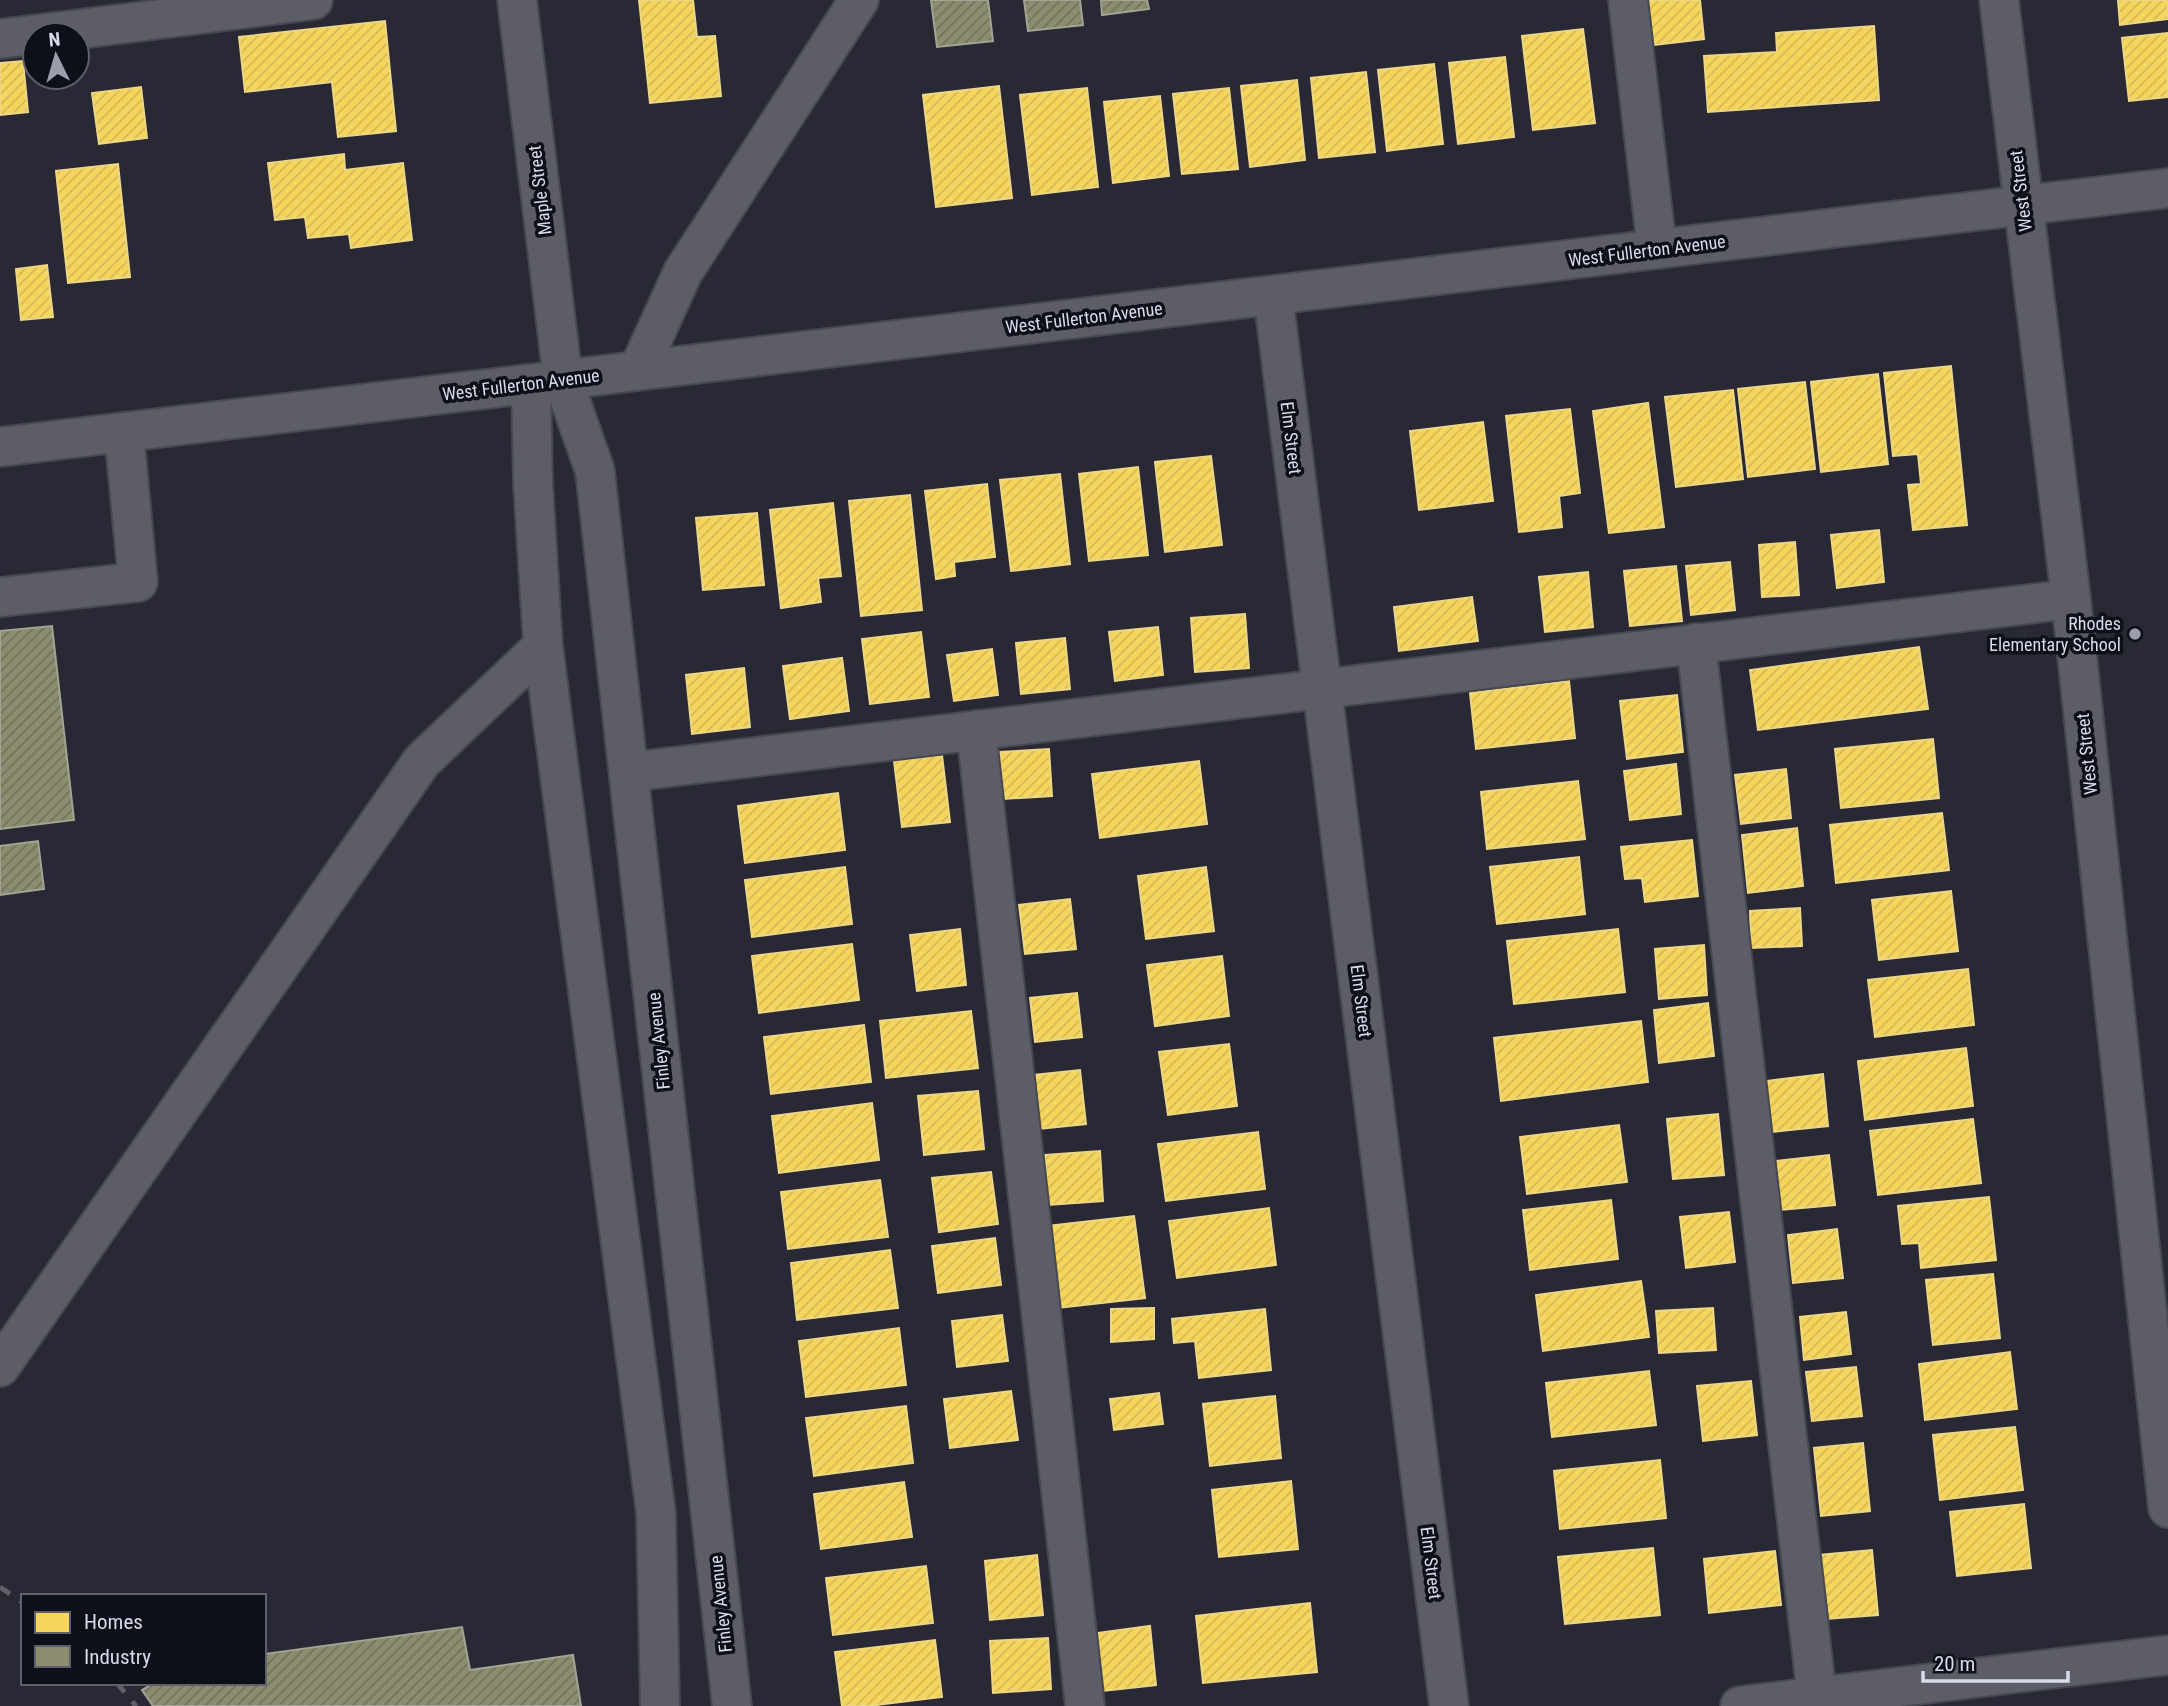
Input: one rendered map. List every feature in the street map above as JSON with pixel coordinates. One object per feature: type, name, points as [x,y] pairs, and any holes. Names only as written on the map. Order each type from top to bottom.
[{"type":"street","points":[[0,38],[139,11],[313,0]]},
{"type":"street","name":"Maple Street","points":[[517,0],[547,382]]},
{"type":"street","points":[[638,371],[683,272],[859,0]]},
{"type":"street","points":[[1628,0],[1657,249]]},
{"type":"street","name":"West Street","points":[[1999,0],[2071,598],[2168,1508]]},
{"type":"street","name":"West Fullerton Avenue","points":[[0,447],[2168,188]]},
{"type":"street","name":"Elm Street","points":[[1273,295],[1449,1706]]},
{"type":"street","points":[[547,382],[533,483],[544,646],[656,1514],[660,1706]]},
{"type":"street","name":"Finley Avenue","points":[[547,382],[595,471],[732,1706]]},
{"type":"street","points":[[0,597],[138,582],[124,432]]},
{"type":"street","points":[[629,772],[2071,598]]},
{"type":"street","points":[[1696,643],[1818,1702]]},
{"type":"street","points":[[0,1367],[422,761],[544,646]]},
{"type":"street","points":[[976,730],[1085,1706]]},
{"type":"street","points":[[1740,1706],[1818,1702],[2168,1656]]},
{"type":"building: Homes","points":[[639,0],[693,0],[697,37],[715,36],[721,96],[650,103]]},
{"type":"building: Homes","points":[[1641,0],[1700,0],[1704,39],[1646,46]]},
{"type":"building: Homes","points":[[2118,0],[2168,0],[2168,19],[2120,25]]},
{"type":"building: Homes","points":[[385,21],[396,131],[338,137],[332,82],[245,92],[239,37]]},
{"type":"building: Homes","points":[[1874,26],[1879,100],[1708,112],[1704,56],[1777,52],[1776,33]]},
{"type":"building: Homes","points":[[1583,29],[1595,123],[1533,130],[1522,36]]},
{"type":"building: Homes","points":[[2168,33],[2168,97],[2129,101],[2122,38]]},
{"type":"building: Homes","points":[[1505,57],[1514,137],[1458,144],[1449,63]]},
{"type":"building: Homes","points":[[21,61],[21,91],[26,91],[28,112],[0,115],[0,63]]},
{"type":"building: Homes","points":[[1434,64],[1443,144],[1387,151],[1378,70]]},
{"type":"building: Homes","points":[[1366,72],[1375,152],[1319,158],[1311,78]]},
{"type":"building: Homes","points":[[1297,80],[1305,160],[1250,167],[1241,86]]},
{"type":"building: Homes","points":[[999,86],[1012,198],[936,207],[923,95]]},
{"type":"building: Homes","points":[[141,87],[147,138],[99,144],[92,93]]},
{"type":"building: Homes","points":[[1087,88],[1098,187],[1032,195],[1020,95]]},
{"type":"building: Homes","points":[[1229,88],[1238,169],[1182,174],[1173,94]]},
{"type":"building: Homes","points":[[1160,96],[1169,176],[1113,183],[1104,102]]},
{"type":"building: Homes","points":[[344,154],[345,170],[403,163],[412,240],[351,248],[349,234],[308,238],[305,217],[275,220],[268,163]]},
{"type":"building: Homes","points":[[118,164],[130,277],[68,283],[56,171]]},
{"type":"building: Homes","points":[[47,265],[53,317],[21,320],[16,269]]},
{"type":"building: Homes","points":[[1951,366],[1967,525],[1913,530],[1908,485],[1921,484],[1918,454],[1893,456],[1884,373]]},
{"type":"building: Homes","points":[[1878,374],[1888,464],[1821,472],[1811,382]]},
{"type":"building: Homes","points":[[1805,382],[1815,469],[1748,477],[1738,389]]},
{"type":"building: Homes","points":[[1733,390],[1743,479],[1676,487],[1665,397]]},
{"type":"building: Homes","points":[[1648,403],[1664,527],[1609,533],[1593,411]]},
{"type":"building: Homes","points":[[1570,409],[1580,493],[1559,496],[1562,527],[1519,532],[1506,416]]},
{"type":"building: Homes","points":[[1483,422],[1493,501],[1419,510],[1410,431]]},
{"type":"building: Homes","points":[[1211,456],[1222,545],[1165,552],[1155,462]]},
{"type":"building: Homes","points":[[1138,467],[1148,555],[1089,561],[1079,474]]},
{"type":"building: Homes","points":[[1060,474],[1070,564],[1011,571],[1000,480]]},
{"type":"building: Homes","points":[[987,484],[995,557],[954,562],[955,576],[936,579],[925,491]]},
{"type":"building: Homes","points":[[910,495],[922,610],[861,616],[849,501]]},
{"type":"building: Homes","points":[[833,503],[841,576],[818,578],[821,602],[781,608],[770,510]]},
{"type":"building: Homes","points":[[757,513],[764,585],[703,590],[696,518]]},
{"type":"building: Homes","points":[[1879,530],[1884,582],[1837,588],[1831,535]]},
{"type":"building: Homes","points":[[1795,542],[1799,595],[1762,597],[1759,545]]},
{"type":"building: Homes","points":[[1730,562],[1735,610],[1691,615],[1686,566]]},
{"type":"building: Homes","points":[[1676,566],[1682,621],[1630,626],[1624,571]]},
{"type":"building: Homes","points":[[1588,572],[1593,627],[1545,632],[1539,577]]},
{"type":"building: Homes","points":[[1472,597],[1478,641],[1399,651],[1394,607]]},
{"type":"building: Homes","points":[[1245,614],[1249,668],[1195,672],[1191,618]]},
{"type":"building: Homes","points":[[1158,627],[1163,675],[1115,681],[1109,632]]},
{"type":"building: Homes","points":[[921,632],[929,697],[870,704],[862,639]]},
{"type":"building: Homes","points":[[1065,638],[1070,689],[1021,694],[1016,643]]},
{"type":"building: Homes","points":[[1919,647],[1928,709],[1758,730],[1750,670]]},
{"type":"building: Homes","points":[[992,649],[998,695],[954,701],[947,655]]},
{"type":"building: Homes","points":[[842,658],[849,711],[790,719],[783,666]]},
{"type":"building: Homes","points":[[744,668],[750,727],[692,734],[686,675]]},
{"type":"building: Homes","points":[[1569,681],[1575,738],[1476,749],[1470,693]]},
{"type":"building: Homes","points":[[1677,695],[1683,752],[1627,759],[1620,701]]},
{"type":"building: Homes","points":[[1933,739],[1939,798],[1841,808],[1835,749]]},
{"type":"building: Homes","points":[[1049,749],[1052,796],[1003,799],[1000,752]]},
{"type":"building: Homes","points":[[942,755],[950,822],[902,827],[894,761]]},
{"type":"building: Homes","points":[[1199,761],[1207,824],[1100,838],[1092,774]]},
{"type":"building: Homes","points":[[1676,764],[1681,814],[1630,820],[1624,771]]},
{"type":"building: Homes","points":[[1786,769],[1791,818],[1741,824],[1735,775]]},
{"type":"building: Homes","points":[[1578,781],[1585,839],[1487,849],[1481,792]]},
{"type":"building: Homes","points":[[838,793],[845,850],[745,863],[738,806]]},
{"type":"building: Homes","points":[[1942,813],[1949,870],[1836,883],[1830,825]]},
{"type":"building: Homes","points":[[1797,828],[1803,886],[1748,893],[1742,835]]},
{"type":"building: Homes","points":[[1692,840],[1698,896],[1645,902],[1642,878],[1625,879],[1621,847]]},
{"type":"building: Homes","points":[[1579,857],[1585,914],[1497,924],[1490,867]]},
{"type":"building: Homes","points":[[845,867],[852,924],[752,937],[745,880]]},
{"type":"building: Homes","points":[[1206,867],[1214,931],[1146,939],[1138,876]]},
{"type":"building: Homes","points":[[1951,891],[1958,951],[1879,960],[1872,900]]},
{"type":"building: Homes","points":[[1070,899],[1076,949],[1025,954],[1019,905]]},
{"type":"building: Homes","points":[[1800,908],[1802,946],[1751,948],[1750,911]]},
{"type":"building: Homes","points":[[960,929],[966,985],[917,991],[910,935]]},
{"type":"building: Homes","points":[[1618,929],[1625,992],[1514,1004],[1507,941]]},
{"type":"building: Homes","points":[[852,944],[859,1000],[759,1013],[752,956]]},
{"type":"building: Homes","points":[[1704,945],[1707,995],[1659,999],[1655,949]]},
{"type":"building: Homes","points":[[1222,956],[1229,1016],[1155,1026],[1147,965]]},
{"type":"building: Homes","points":[[1968,969],[1974,1025],[1875,1037],[1868,980]]},
{"type":"building: Homes","points":[[1077,993],[1082,1037],[1035,1042],[1030,998]]},
{"type":"building: Homes","points":[[1708,1003],[1714,1056],[1659,1063],[1654,1010]]},
{"type":"building: Homes","points":[[971,1011],[978,1068],[886,1078],[880,1021]]},
{"type":"building: Homes","points":[[1641,1021],[1648,1082],[1501,1101],[1494,1038]]},
{"type":"building: Homes","points":[[864,1025],[871,1082],[771,1094],[764,1037]]},
{"type":"building: Homes","points":[[1229,1044],[1237,1106],[1168,1115],[1159,1052]]},
{"type":"building: Homes","points":[[1966,1048],[1973,1106],[1865,1120],[1858,1061]]},
{"type":"building: Homes","points":[[1080,1070],[1086,1124],[1039,1129],[1034,1075]]},
{"type":"building: Homes","points":[[1823,1074],[1828,1126],[1772,1132],[1766,1081]]},
{"type":"building: Homes","points":[[978,1091],[984,1149],[924,1155],[918,1096]]},
{"type":"building: Homes","points":[[872,1103],[879,1160],[779,1173],[772,1116]]},
{"type":"building: Homes","points":[[1718,1114],[1724,1175],[1673,1179],[1667,1119]]},
{"type":"building: Homes","points":[[1973,1119],[1981,1183],[1878,1195],[1870,1131]]},
{"type":"building: Homes","points":[[1619,1125],[1627,1182],[1527,1194],[1520,1137]]},
{"type":"building: Homes","points":[[1258,1132],[1265,1189],[1166,1201],[1158,1144]]},
{"type":"building: Homes","points":[[1100,1151],[1103,1201],[1048,1205],[1045,1155]]},
{"type":"building: Homes","points":[[1829,1155],[1835,1205],[1780,1210],[1775,1161]]},
{"type":"building: Homes","points":[[991,1172],[998,1224],[939,1232],[932,1178]]},
{"type":"building: Homes","points":[[880,1180],[888,1237],[788,1249],[781,1192]]},
{"type":"building: Homes","points":[[1989,1197],[1996,1260],[1921,1268],[1919,1243],[1902,1244],[1898,1206]]},
{"type":"building: Homes","points":[[1611,1200],[1618,1259],[1530,1270],[1523,1210]]},
{"type":"building: Homes","points":[[1269,1208],[1276,1265],[1177,1278],[1169,1221]]},
{"type":"building: Homes","points":[[1729,1212],[1735,1262],[1686,1268],[1680,1217]]},
{"type":"building: Homes","points":[[1134,1216],[1145,1298],[1058,1308],[1048,1226]]},
{"type":"building: Homes","points":[[1837,1229],[1843,1278],[1793,1283],[1788,1235]]},
{"type":"building: Homes","points":[[995,1238],[1001,1285],[938,1293],[932,1246]]},
{"type":"building: Homes","points":[[890,1250],[898,1308],[797,1320],[791,1263]]},
{"type":"building: Homes","points":[[1993,1274],[2000,1338],[1933,1345],[1926,1280]]},
{"type":"building: Homes","points":[[1641,1281],[1649,1337],[1543,1351],[1536,1295]]},
{"type":"building: Homes","points":[[1154,1308],[1154,1339],[1111,1342],[1111,1309]]},
{"type":"building: Homes","points":[[1713,1308],[1716,1350],[1659,1353],[1656,1311]]},
{"type":"building: Homes","points":[[1265,1309],[1271,1370],[1199,1378],[1195,1341],[1174,1343],[1172,1319]]},
{"type":"building: Homes","points":[[1846,1312],[1851,1354],[1804,1360],[1800,1317]]},
{"type":"building: Homes","points":[[1002,1315],[1008,1361],[957,1367],[952,1321]]},
{"type":"building: Homes","points":[[899,1328],[906,1385],[806,1397],[799,1341]]},
{"type":"building: Homes","points":[[2010,1352],[2017,1409],[1925,1420],[1919,1364]]},
{"type":"building: Homes","points":[[1856,1367],[1862,1416],[1812,1421],[1806,1372]]},
{"type":"building: Homes","points":[[1649,1371],[1656,1425],[1552,1437],[1546,1383]]},
{"type":"building: Homes","points":[[1751,1381],[1757,1435],[1703,1441],[1697,1386]]},
{"type":"building: Homes","points":[[1011,1391],[1018,1440],[950,1448],[944,1399]]},
{"type":"building: Homes","points":[[1159,1393],[1163,1424],[1114,1430],[1110,1399]]},
{"type":"building: Homes","points":[[1275,1396],[1281,1458],[1210,1466],[1203,1404]]},
{"type":"building: Homes","points":[[906,1406],[913,1463],[814,1476],[806,1418]]},
{"type":"building: Homes","points":[[2015,1427],[2023,1490],[1940,1500],[1933,1435]]},
{"type":"building: Homes","points":[[1863,1443],[1870,1511],[1821,1516],[1814,1448]]},
{"type":"building: Homes","points":[[1660,1460],[1666,1518],[1560,1529],[1554,1471]]},
{"type":"building: Homes","points":[[1291,1481],[1298,1549],[1219,1557],[1212,1490]]},
{"type":"building: Homes","points":[[904,1482],[912,1537],[821,1549],[814,1494]]},
{"type":"building: Homes","points":[[2024,1504],[2031,1568],[1957,1576],[1950,1512]]},
{"type":"building: Homes","points":[[1653,1548],[1660,1615],[1565,1624],[1558,1557]]},
{"type":"building: Homes","points":[[1872,1550],[1878,1615],[1826,1619],[1819,1555]]},
{"type":"building: Homes","points":[[1775,1551],[1781,1605],[1709,1613],[1704,1559]]},
{"type":"building: Homes","points":[[1037,1555],[1043,1615],[990,1620],[985,1561]]},
{"type":"building: Homes","points":[[926,1566],[933,1623],[833,1635],[826,1578]]},
{"type":"building: Homes","points":[[1310,1603],[1317,1672],[1203,1683],[1196,1616]]},
{"type":"building: Homes","points":[[1150,1626],[1156,1685],[1103,1691],[1097,1633]]},
{"type":"building: Homes","points":[[1048,1638],[1051,1689],[993,1693],[990,1641]]},
{"type":"building: Homes","points":[[935,1640],[942,1697],[868,1706],[842,1706],[835,1652]]},
{"type":"building: Industry","points":[[931,0],[988,0],[993,41],[937,47]]},
{"type":"building: Industry","points":[[1024,0],[1080,0],[1083,25],[1028,31]]},
{"type":"building: Industry","points":[[1101,0],[1147,0],[1149,9],[1102,15]]},
{"type":"building: Industry","points":[[52,626],[74,820],[0,829],[0,631]]},
{"type":"building: Industry","points":[[38,841],[44,889],[0,895],[0,846]]},
{"type":"building: Industry","points":[[462,1627],[470,1670],[573,1655],[581,1706],[153,1706],[142,1690],[151,1685],[266,1685],[266,1654]]},
{"type":"railway","points":[[0,1587],[21,1602]]},
{"type":"railway","points":[[119,1685],[136,1706]]},
{"type":"place","name":"Rhodes Elementary School","points":[[2135,634]]}]
